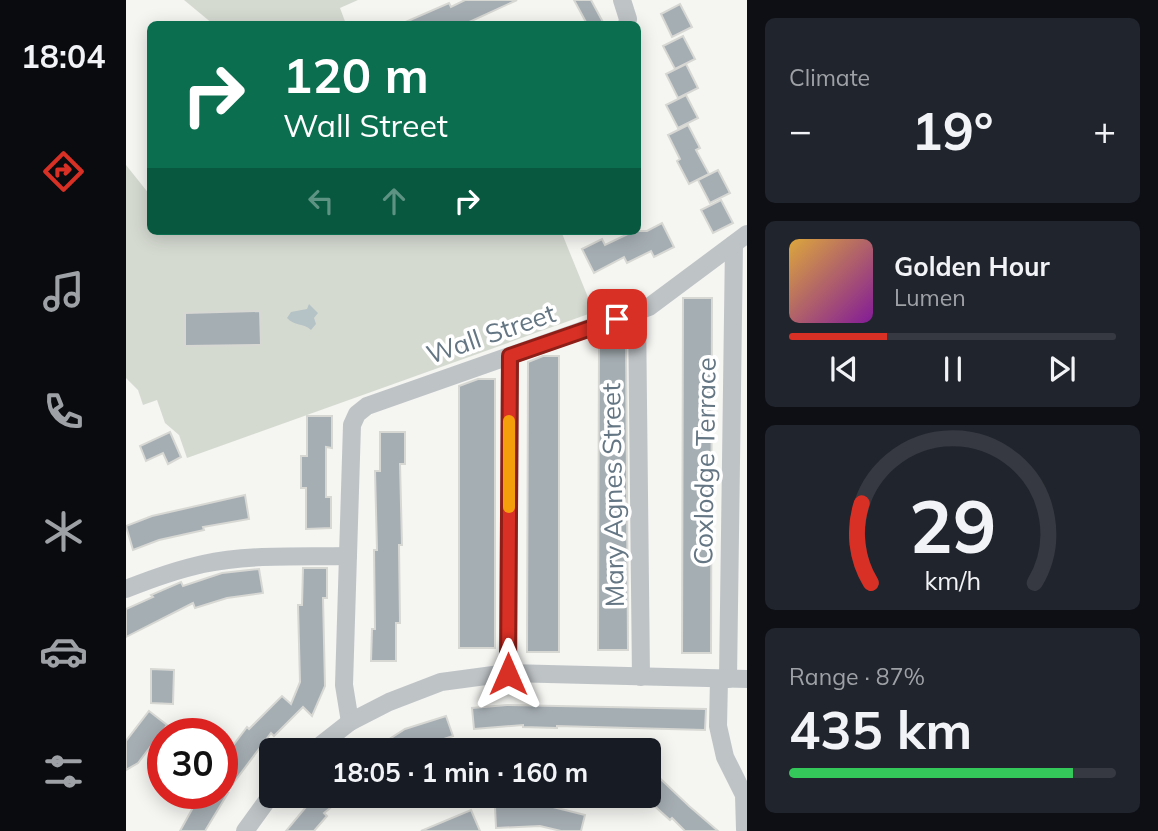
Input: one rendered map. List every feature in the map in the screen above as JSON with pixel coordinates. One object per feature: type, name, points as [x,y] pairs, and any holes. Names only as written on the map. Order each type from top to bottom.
[{"type":"street","points":[[622,0],[628,21]]},
{"type":"street","name":"Wall Street","points":[[348,555],[352,425],[356,414],[367,406],[638,312],[657,303],[740,239]]},
{"type":"street","name":"Coxlodge Terrace","points":[[740,239],[719,726],[725,757],[744,795],[745,830]]},
{"type":"street","name":"Mary Agnes Street","points":[[638,312],[641,677]]},
{"type":"street","points":[[508,674],[510,356]]},
{"type":"street","points":[[126,589],[156,577],[204,564],[260,558],[348,555],[344,685],[350,722]]},
{"type":"street","points":[[330,738],[350,722],[389,702],[441,682],[508,674],[747,679]]},
{"type":"street","points":[[245,831],[262,808]]},
{"type":"shaded area","points":[[184,0],[358,0],[340,8],[345,21],[209,21]]},
{"type":"shaded area","points":[[126,165],[147,191],[147,235],[563,235],[594,312],[187,458],[179,435],[165,423],[157,400],[143,405],[138,390],[126,378]]},
{"type":"shaded area","points":[[309,304],[318,313],[314,318],[316,324],[311,330],[287,318],[291,312],[307,309]]},
{"type":"building","points":[[465,0],[517,0],[472,21],[408,21],[449,3],[451,7]]},
{"type":"building","points":[[574,0],[591,0],[602,21],[585,21]]},
{"type":"building","points":[[680,4],[692,27],[672,37],[661,14]]},
{"type":"building","points":[[683,36],[695,59],[675,69],[663,46]]},
{"type":"building","points":[[686,64],[698,88],[678,98],[666,74]]},
{"type":"building","points":[[686,95],[698,118],[678,128],[666,105]]},
{"type":"building","points":[[688,125],[700,148],[696,150],[709,174],[689,184],[668,135]]},
{"type":"building","points":[[718,170],[730,193],[710,203],[698,180]]},
{"type":"building","points":[[721,200],[733,223],[713,233],[701,210]]},
{"type":"building","points":[[662,223],[674,247],[654,257],[651,251],[627,263],[624,257],[594,273],[582,249],[602,239],[605,245],[626,235],[641,235],[641,231],[647,231]]},
{"type":"building","points":[[683,298],[712,298],[711,653],[682,653]]},
{"type":"building","points":[[260,311],[261,345],[185,346],[185,313]]},
{"type":"building","points":[[606,334],[626,334],[628,650],[598,650],[599,337]]},
{"type":"building","points":[[543,356],[559,356],[559,652],[527,652],[528,362]]},
{"type":"building","points":[[478,379],[495,379],[495,648],[459,648],[459,386]]},
{"type":"building","points":[[307,416],[332,416],[332,448],[326,447],[326,497],[331,497],[331,528],[306,529],[306,488],[301,488],[301,456],[307,456]]},
{"type":"building","points":[[170,432],[181,457],[168,464],[163,453],[146,461],[140,446]]},
{"type":"building","points":[[380,432],[405,432],[405,464],[400,464],[402,545],[399,545],[400,623],[396,623],[396,661],[371,661],[372,629],[375,629],[374,550],[377,550],[375,471],[380,471]]},
{"type":"building","points":[[245,495],[249,519],[203,527],[204,530],[159,540],[133,550],[126,526],[152,516]]},
{"type":"building","points":[[303,568],[327,568],[327,598],[323,598],[325,686],[312,716],[303,707],[274,736],[271,733],[267,738],[259,738],[259,749],[238,777],[238,739],[247,727],[249,729],[282,696],[291,704],[300,682],[298,605],[302,605]]},
{"type":"building","points":[[259,569],[263,593],[227,598],[195,608],[193,603],[126,637],[126,609],[153,597],[151,595],[181,582],[183,586],[222,573]]},
{"type":"building","points":[[151,669],[174,670],[173,704],[151,703]]},
{"type":"building","points":[[507,705],[706,709],[705,730],[523,725],[474,729],[472,708]]},
{"type":"building","points":[[149,711],[158,718],[147,718],[147,751],[138,763],[126,770],[126,741]]},
{"type":"building","points":[[446,716],[453,736],[391,738],[405,729]]},
{"type":"building","points":[[661,779],[718,831],[685,831],[672,818],[670,820],[657,808],[661,808]]},
{"type":"building","points":[[305,808],[330,808],[324,813],[327,816],[314,831],[286,831]]},
{"type":"building","points":[[495,808],[557,808],[585,815],[581,831],[561,831],[540,826],[496,828]]},
{"type":"building","points":[[192,809],[218,809],[205,831],[180,831]]},
{"type":"building","points":[[471,810],[480,831],[421,831]]},
{"type":"slow traffic","points":[[509,421],[509,507]]},
{"type":"route","points":[[508,674],[510,356],[617,319]]}]
